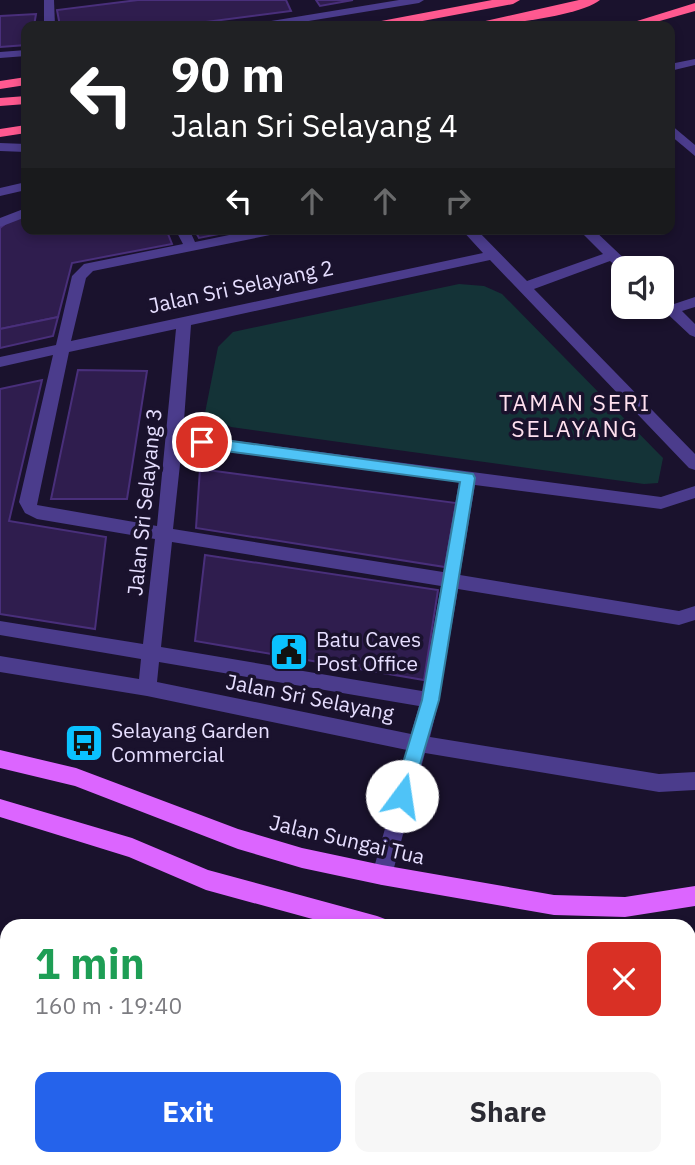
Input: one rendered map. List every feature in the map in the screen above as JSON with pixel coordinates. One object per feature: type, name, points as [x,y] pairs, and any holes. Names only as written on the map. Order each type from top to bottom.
[{"type":"highway","points":[[402,21],[513,0]]},
{"type":"highway","points":[[499,21],[551,12],[593,0]]},
{"type":"highway","points":[[646,21],[695,7]]},
{"type":"highway","points":[[0,85],[21,81]]},
{"type":"highway","points":[[0,102],[21,100]]},
{"type":"highway","points":[[0,133],[21,130]]},
{"type":"main road","name":"Jalan Sungai Tua","points":[[0,759],[76,777],[238,839],[302,859],[382,875],[554,905],[625,907],[695,896]]},
{"type":"main road","points":[[0,808],[132,848],[206,880],[351,919]]},
{"type":"street","points":[[49,0],[50,21]]},
{"type":"street","points":[[290,21],[419,0]]},
{"type":"street","points":[[0,55],[21,54]]},
{"type":"street","points":[[675,67],[695,62]]},
{"type":"street","points":[[675,133],[695,152]]},
{"type":"street","points":[[0,148],[21,148]]},
{"type":"street","points":[[0,192],[21,187]]},
{"type":"street","points":[[0,223],[21,214]]},
{"type":"street","points":[[185,235],[191,247]]},
{"type":"street","points":[[250,235],[89,267],[79,276],[27,502],[30,509],[37,513],[679,618],[695,613]]},
{"type":"street","points":[[474,235],[522,288],[694,462]]},
{"type":"street","points":[[522,288],[612,255],[591,235]]},
{"type":"street","name":"Jalan Sri Selayang 2","points":[[0,362],[492,255]]},
{"type":"street","points":[[674,304],[695,302]]},
{"type":"street","points":[[674,312],[695,332]]},
{"type":"street","name":"Jalan Sri Selayang 3","points":[[147,688],[175,439],[184,320]]},
{"type":"street","points":[[175,439],[661,503],[695,492]]},
{"type":"street","points":[[382,875],[416,743],[430,700],[468,478]]},
{"type":"street","name":"Jalan Sri Selayang","points":[[0,628],[430,700]]},
{"type":"street","name":"Jalan Sri Selayang","points":[[0,664],[147,688],[416,743],[659,783],[695,782]]},
{"type":"green space","points":[[459,284],[484,286],[502,294],[663,458],[658,483],[644,484],[231,427],[205,413],[218,347],[233,332]]},
{"type":"building","points":[[138,0],[286,0],[291,11],[214,21],[59,21],[57,10]]},
{"type":"building","points":[[316,0],[353,0],[320,6]]},
{"type":"building","points":[[36,14],[35,21],[21,21],[21,45],[0,47],[0,16]]},
{"type":"building","points":[[21,217],[21,235],[168,235],[172,244],[72,263],[58,317],[0,329],[0,228],[11,219]]},
{"type":"building","points":[[58,317],[53,336],[0,348],[0,329]]},
{"type":"building","points":[[78,370],[147,371],[127,499],[51,499]]},
{"type":"building","points":[[42,380],[9,521],[106,537],[95,629],[0,614],[0,389]]},
{"type":"building","points":[[200,469],[456,503],[445,567],[196,528]]},
{"type":"building","points":[[205,555],[438,590],[424,680],[195,641]]},
{"type":"place","name":"Batu Caves Post Office","points":[[289,652]]},
{"type":"place","name":"Selayang Garden Commercial","points":[[84,743]]},
{"type":"district","name":"TAMAN SERI SELAYANG","points":[[575,416]]},
{"type":"route","points":[[202,442],[468,478],[430,700],[402,796]]}]
